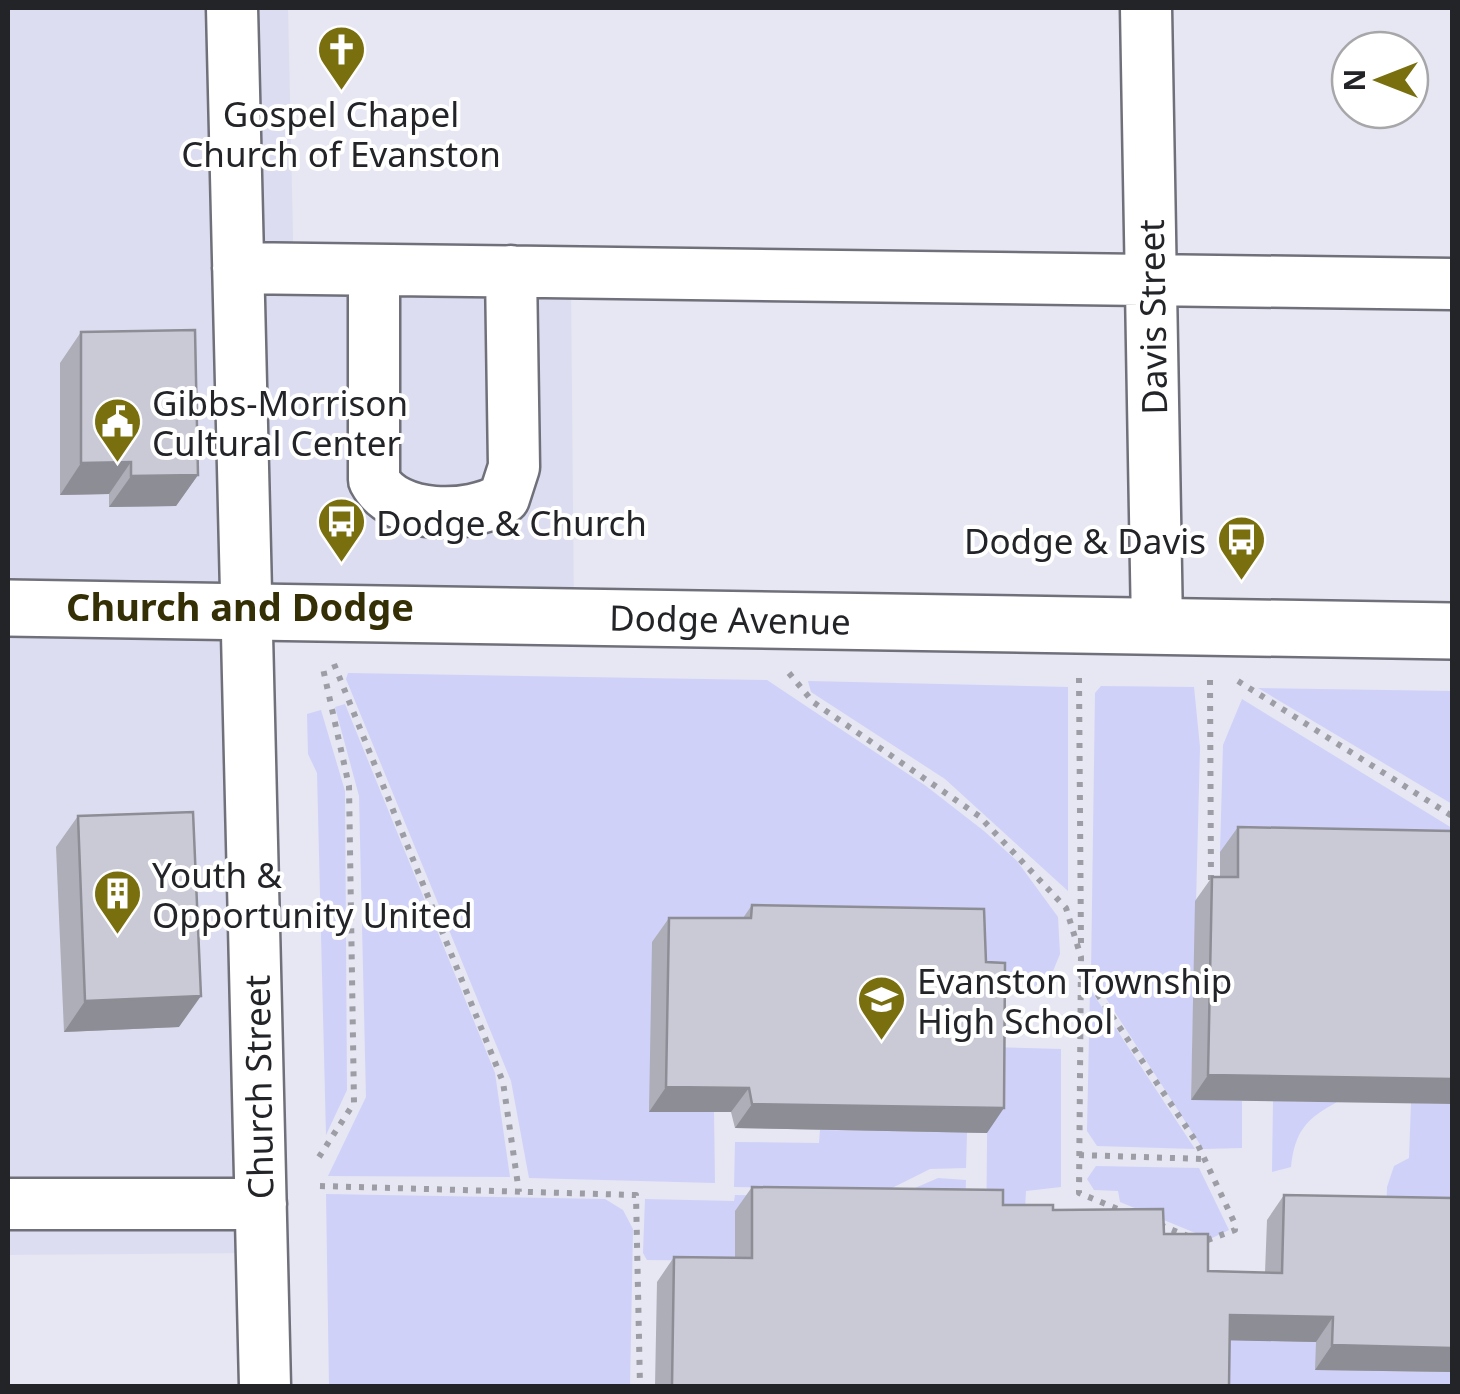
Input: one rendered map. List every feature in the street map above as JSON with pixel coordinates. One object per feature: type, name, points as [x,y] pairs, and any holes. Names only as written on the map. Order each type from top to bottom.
[{"type":"main road","name":"Dodge Avenue","points":[[8,608],[1452,631]]},
{"type":"street","name":"Church Street","points":[[232,8],[264,1386]]},
{"type":"street","name":"Davis Street","points":[[1146,8],[1157,626]]},
{"type":"street","points":[[238,268],[1452,284]]},
{"type":"street","points":[[374,270],[374,480],[393,501],[432,512],[490,506],[504,498],[514,467],[511,272]]},
{"type":"street","points":[[8,1204],[261,1204]]},
{"type":"path","points":[[320,1156],[354,1103],[349,786],[322,664]]},
{"type":"path","points":[[334,664],[503,1082],[519,1192]]},
{"type":"path","points":[[789,672],[813,702],[979,816],[1020,856],[1066,908],[1081,957]]},
{"type":"path","points":[[1079,678],[1078,1193],[1133,1215]]},
{"type":"path","points":[[1210,680],[1211,894]]},
{"type":"path","points":[[1238,681],[1452,816]]},
{"type":"path","points":[[1080,975],[1096,992],[1204,1159],[1236,1230],[1206,1244],[1152,1222]]},
{"type":"path","points":[[1078,1155],[1204,1159]]},
{"type":"path","points":[[320,1186],[636,1195],[640,1386]]},
{"type":"shaded area","points":[[8,8],[288,8],[294,281],[571,285],[574,616],[248,611],[261,1253],[8,1255]]},
{"type":"shaded area","points":[[348,673],[767,680],[926,786],[1017,861],[1058,917],[1060,954],[1051,976],[1032,988],[969,987],[649,1111],[714,1112],[715,1183],[529,1178],[511,1081],[346,679]]},
{"type":"shaded area","points":[[808,681],[1068,687],[1068,891],[945,779],[811,692]]},
{"type":"shaded area","points":[[1101,686],[1194,687],[1200,747],[1191,1099],[1242,1101],[1242,1148],[1203,1149],[1091,975],[1095,693]]},
{"type":"shaded area","points":[[1258,688],[1452,691],[1452,804]]},
{"type":"shaded area","points":[[1242,699],[1452,828],[1452,856],[1220,852],[1223,745]]},
{"type":"shaded area","points":[[345,704],[495,1073],[510,1177],[328,1176],[366,1097],[359,796],[335,707]]},
{"type":"shaded area","points":[[321,710],[345,791],[347,1090],[326,1135],[317,773],[308,754],[307,714]]},
{"type":"shaded area","points":[[1090,989],[1195,1149],[1097,1146],[1087,1131]]},
{"type":"shaded area","points":[[988,1047],[1061,1049],[1061,1187],[1026,1191],[1024,1229],[986,1243]]},
{"type":"shaded area","points":[[1273,1101],[1337,1102],[1304,1127],[1291,1167],[1272,1172]]},
{"type":"shaded area","points":[[1411,1103],[1452,1104],[1452,1222],[1386,1221],[1387,1187],[1394,1166],[1409,1158]]},
{"type":"shaded area","points":[[820,1130],[967,1132],[966,1168],[930,1169],[890,1189],[734,1187],[735,1142],[819,1143]]},
{"type":"shaded area","points":[[1096,1166],[1199,1168],[1229,1230],[1210,1239],[1120,1202],[1118,1191],[1094,1190],[1087,1179]]},
{"type":"shaded area","points":[[938,1178],[966,1180],[965,1214],[735,1261],[647,1260],[643,1253],[645,1199],[734,1201],[735,1195],[892,1198]]},
{"type":"shaded area","points":[[326,1194],[605,1199],[623,1210],[633,1229],[630,1386],[329,1386]]},
{"type":"shaded area","points":[[1214,1296],[1316,1342],[1316,1370],[1452,1372],[1452,1386],[1212,1386]]},
{"type":"building","name":"Gibbs-Morrison Cultural Center","points":[[195,330],[198,475],[131,476],[131,462],[81,463],[81,332]]},
{"type":"building","name":"Youth & Opportunity United","points":[[193,812],[201,996],[85,1001],[78,816]]},
{"type":"building","name":"Evanston Township High School","points":[[1238,827],[1452,831],[1452,1079],[1208,1075],[1212,877],[1238,877]]},
{"type":"building","points":[[752,905],[984,909],[986,962],[1005,963],[1004,1108],[752,1104],[749,1088],[666,1087],[669,918],[751,918]]},
{"type":"building","points":[[752,1187],[1003,1190],[1003,1205],[1053,1205],[1053,1210],[1163,1209],[1164,1234],[1208,1234],[1208,1271],[1282,1273],[1284,1195],[1452,1198],[1452,1348],[1332,1345],[1333,1317],[1230,1315],[1229,1386],[672,1386],[674,1257],[752,1258]]},
{"type":"place","name":"Gospel Chapel Church of Evanston","points":[[341,92]]},
{"type":"place","name":"Gibbs-Morrison Cultural Center","points":[[117,464]]},
{"type":"place","name":"Dodge & Church","points":[[341,564]]},
{"type":"place","name":"Dodge & Davis","points":[[1241,582]]},
{"type":"place","name":"Youth & Opportunity United","points":[[117,936]]},
{"type":"place","name":"Evanston Township High School","points":[[882,1042]]},
{"type":"district","name":"Church and Dodge","points":[[240,606]]}]
